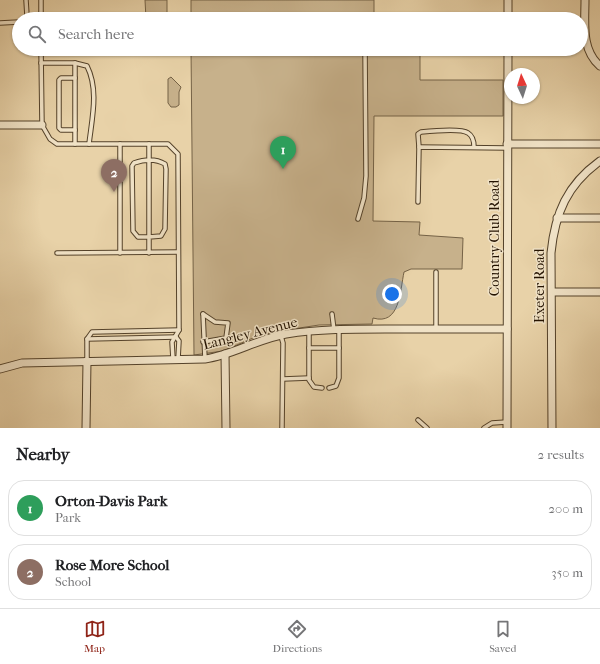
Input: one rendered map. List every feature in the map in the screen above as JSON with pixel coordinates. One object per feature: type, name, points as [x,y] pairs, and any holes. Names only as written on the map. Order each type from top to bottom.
[{"type":"street","points":[[508,0],[508,12]]},
{"type":"street","points":[[585,0],[586,12]]},
{"type":"street","points":[[588,49],[594,61],[600,66]]},
{"type":"street","name":"Country Club Road","points":[[507,425],[508,56]]},
{"type":"street","points":[[0,125],[42,125]]},
{"type":"street","points":[[507,146],[600,144]]},
{"type":"street","name":"Exeter Road","points":[[552,428],[551,253],[553,233],[557,218],[567,194],[576,182],[600,161]]},
{"type":"street","points":[[557,218],[600,218]]},
{"type":"street","points":[[552,292],[600,292]]},
{"type":"street","name":"Langley Avenue","points":[[0,369],[22,363],[205,359],[225,354],[257,342],[309,331],[436,329],[507,330]]},
{"type":"street","points":[[225,354],[226,428]]},
{"type":"street","points":[[86,361],[86,428]]},
{"type":"lane","points":[[26,0],[27,12]]},
{"type":"lane","points":[[41,0],[41,12]]},
{"type":"lane","points":[[0,23],[12,22]]},
{"type":"lane","points":[[42,56],[42,125],[50,139],[57,144],[168,144],[178,154],[179,330],[172,342],[175,360]]},
{"type":"lane","points":[[358,219],[364,198],[366,176],[365,56]]},
{"type":"lane","points":[[42,63],[75,63],[87,66],[93,88],[94,108],[89,144]]},
{"type":"lane","points":[[75,63],[76,144]]},
{"type":"lane","points":[[75,78],[61,78],[59,80],[59,120],[61,130],[75,130]]},
{"type":"lane","points":[[418,202],[418,134],[421,132],[468,132],[473,138],[474,147]]},
{"type":"lane","points":[[120,144],[120,253]]},
{"type":"lane","points":[[149,144],[149,253]]},
{"type":"lane","points":[[418,147],[507,146]]},
{"type":"lane","points":[[158,160],[165,164],[166,169],[165,229],[161,236],[149,237],[138,237],[133,231],[132,174],[134,162],[158,160]]},
{"type":"lane","points":[[57,253],[178,252]]},
{"type":"lane","points":[[436,272],[436,329]]},
{"type":"lane","points":[[203,342],[226,338],[228,323],[216,322],[203,314],[203,342],[205,359]]},
{"type":"lane","points":[[328,388],[333,388],[338,382],[339,348],[332,314]]},
{"type":"lane","points":[[86,361],[87,339],[92,332],[179,330]]},
{"type":"lane","points":[[309,331],[310,384],[314,387],[322,388]]},
{"type":"lane","points":[[281,336],[283,343],[282,428]]},
{"type":"lane","points":[[87,339],[176,337]]},
{"type":"lane","points":[[309,348],[339,348]]},
{"type":"lane","points":[[283,379],[309,378]]},
{"type":"lane","points":[[418,420],[427,428]]},
{"type":"lane","points":[[484,428],[492,423],[507,425]]},
{"type":"shaded area","points":[[145,0],[167,0],[167,12],[146,12]]},
{"type":"shaded area","points":[[191,0],[374,0],[374,12],[191,12]]},
{"type":"shaded area","points":[[191,56],[420,56],[420,80],[503,80],[503,116],[374,116],[373,221],[420,222],[419,235],[463,238],[462,269],[411,269],[404,272],[400,297],[394,312],[389,317],[382,319],[373,318],[372,324],[319,325],[273,332],[253,338],[223,351],[194,355]]},
{"type":"shaded area","points":[[171,77],[181,87],[179,92],[179,105],[176,107],[171,107],[168,103],[168,79]]},
{"type":"place","name":"Orton-Davis Park","points":[[283,169]]},
{"type":"place","name":"Rose More School","points":[[114,192]]}]
